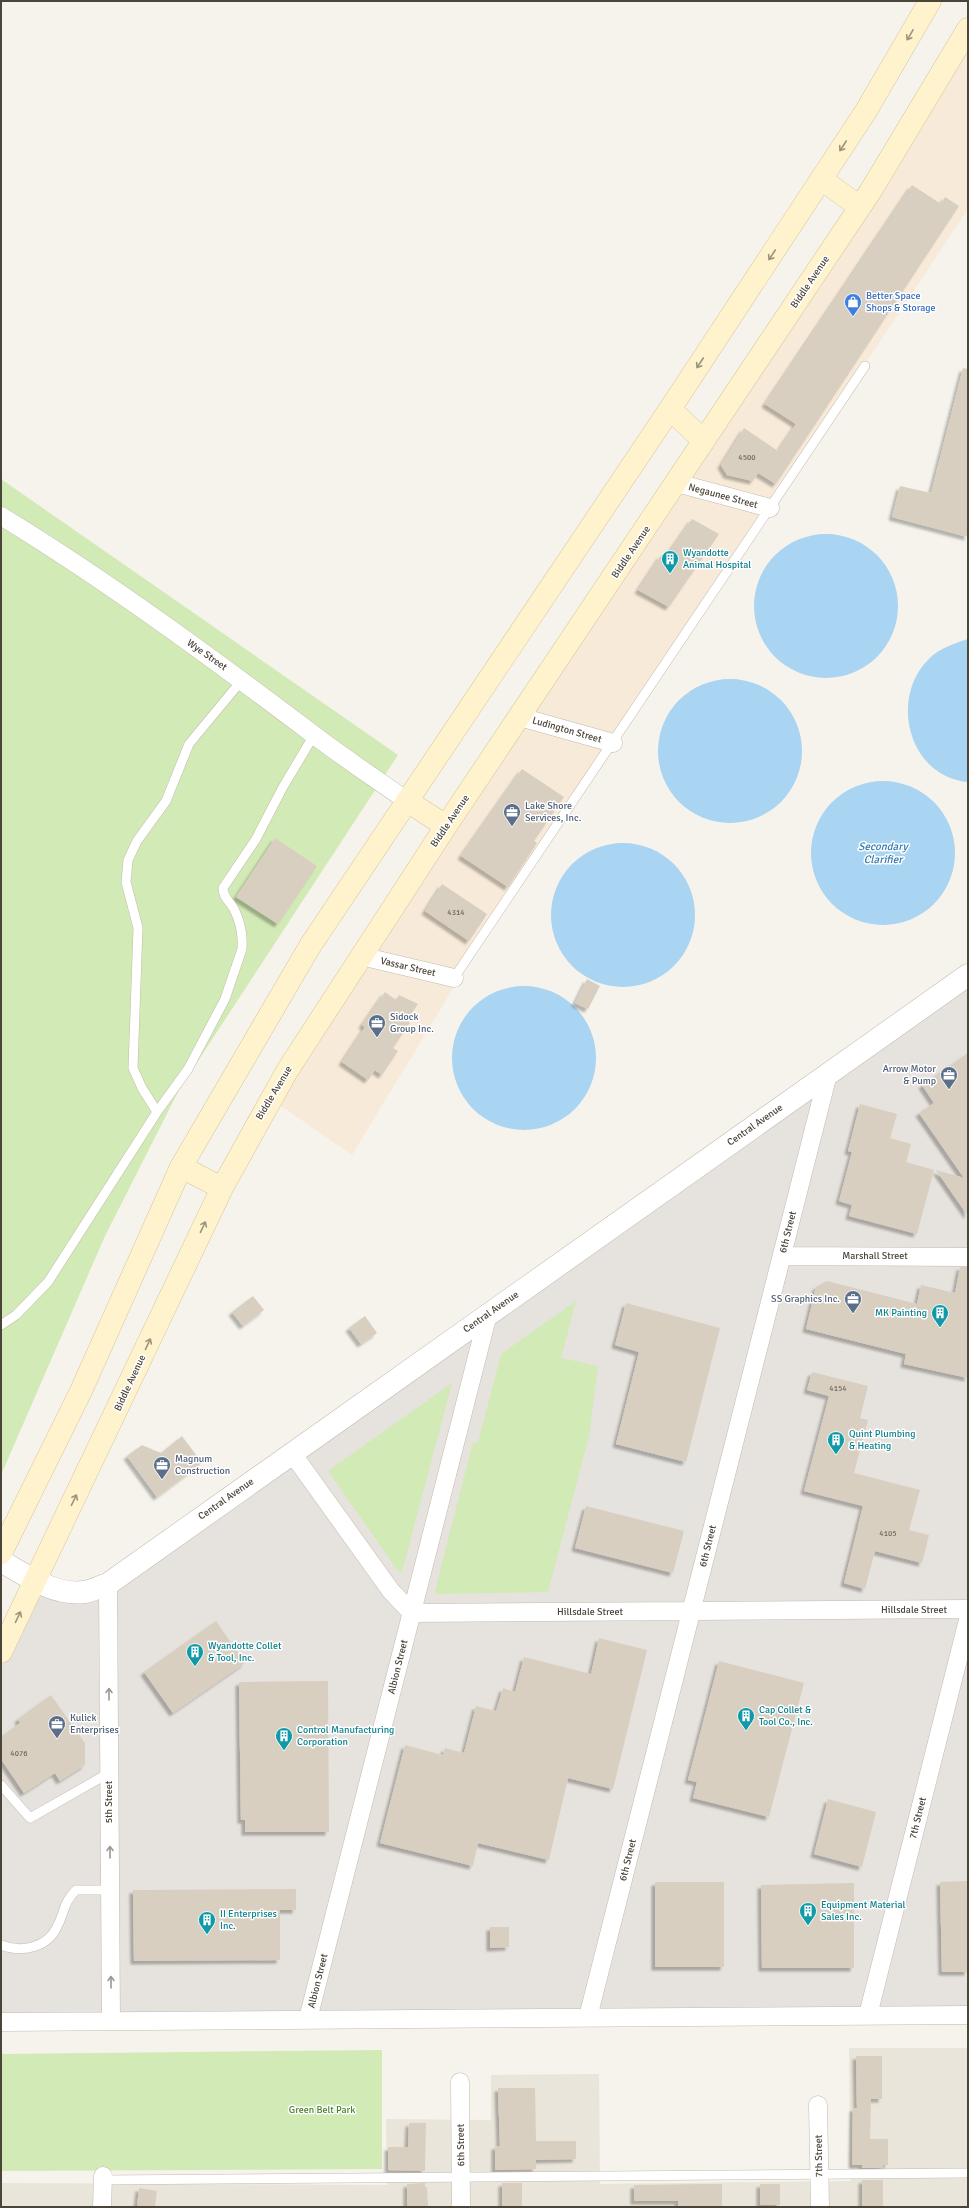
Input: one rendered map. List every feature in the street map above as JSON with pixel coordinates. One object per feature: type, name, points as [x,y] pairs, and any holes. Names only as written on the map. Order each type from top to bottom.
[{"type":"main road","points":[[1,1553],[81,1391],[181,1167],[310,946],[670,409],[821,180],[866,111],[930,1]]},
{"type":"main road","name":"Biddle Avenue","points":[[1,1652],[222,1188],[287,1071],[446,826],[860,207],[968,29]]},
{"type":"main road","points":[[821,180],[860,207]]},
{"type":"main road","points":[[670,409],[704,441]]},
{"type":"main road","points":[[407,802],[446,826]]},
{"type":"main road","points":[[181,1167],[222,1188]]},
{"type":"street","name":"Negaunee Street","points":[[676,483],[770,508]]},
{"type":"street","name":"Wye Street","points":[[1,516],[60,552],[242,680],[314,735],[407,802]]},
{"type":"street","name":"Ludington Street","points":[[520,717],[613,743]]},
{"type":"street","name":"Vassar Street","points":[[362,956],[454,978]]},
{"type":"street","name":"Central Avenue","points":[[1,1561],[35,1580],[59,1590],[85,1592],[108,1584],[968,974]]},
{"type":"street","name":"6th Street","points":[[588,2017],[828,1074]]},
{"type":"street","name":"Marshall Street","points":[[782,1256],[968,1257]]},
{"type":"street","name":"Albion Street","points":[[308,2020],[488,1314]]},
{"type":"street","points":[[292,1453],[391,1591],[412,1613]]},
{"type":"street","name":"5th Street","points":[[108,1584],[111,2021]]},
{"type":"street","name":"Hillsdale Street","points":[[412,1613],[968,1609]]},
{"type":"street","name":"7th Street","points":[[868,2015],[968,1620]]},
{"type":"street","points":[[1,2022],[968,2015]]},
{"type":"street","name":"6th Street","points":[[460,2082],[461,2207]]},
{"type":"street","name":"7th Street","points":[[818,2105],[820,2207]]},
{"type":"street","points":[[102,2207],[103,2178]]},
{"type":"lane","points":[[454,978],[770,508],[808,448],[865,366]]},
{"type":"lane","points":[[149,1128],[153,1114],[147,1097],[133,1068],[138,928],[126,882],[128,860],[137,841],[166,801],[188,744],[242,680]]},
{"type":"lane","points":[[1,1325],[16,1315],[48,1282],[149,1128],[157,1112],[169,1096],[211,1026],[225,999],[242,949],[242,941],[237,917],[233,908],[225,899],[223,888],[256,839],[283,787],[314,735]]},
{"type":"lane","points":[[147,1097],[159,1101],[169,1096]]},
{"type":"lane","points":[[147,1097],[157,1112]]},
{"type":"lane","points":[[1,1785],[30,1818],[109,1773]]},
{"type":"lane","points":[[1,1945],[23,1949],[37,1946],[48,1939],[57,1928],[68,1898],[76,1890],[110,1890]]},
{"type":"lane","points":[[103,2178],[968,2173]]},
{"type":"shaded area","points":[[968,31],[968,209],[613,743],[457,982],[352,1155],[271,1099]]},
{"type":"shaded area","points":[[968,975],[968,2015],[1,2022],[1,1652],[35,1580],[85,1592]]},
{"type":"shaded area","points":[[604,1439],[702,1464],[684,1531],[586,1506]]},
{"type":"shaded area","points":[[849,2048],[968,2048],[968,2207],[1,2207],[1,2183],[387,2185],[386,2119],[491,2120],[491,2075],[599,2074],[600,2184],[850,2181]]},
{"type":"green space","points":[[1,479],[398,755],[179,1090],[105,1236],[1,1475]]},
{"type":"green space","points":[[576,1301],[561,1358],[598,1366],[589,1436],[548,1592],[438,1594],[435,1591],[473,1442],[478,1443],[501,1354]]},
{"type":"green space","points":[[452,1383],[402,1572],[398,1571],[328,1471]]},
{"type":"green space","name":"Green Belt Park","points":[[382,2050],[382,2169],[1,2171],[1,2054]]},
{"type":"water","points":[[819,534],[833,534],[860,542],[872,550],[882,560],[893,578],[897,592],[897,620],[893,634],[882,652],[872,662],[854,673],[833,678],[819,678],[792,670],[780,662],[770,652],[759,634],[754,613],[754,599],[762,572],[770,560],[780,550],[798,539]]},
{"type":"water","points":[[968,639],[968,782],[948,777],[931,766],[919,751],[911,734],[908,714],[910,695],[916,676],[928,660],[942,649]]},
{"type":"water","points":[[723,679],[737,679],[764,687],[776,695],[786,705],[797,723],[801,737],[801,765],[797,779],[786,797],[776,807],[758,818],[737,823],[723,823],[696,815],[684,807],[674,797],[663,779],[658,758],[658,744],[666,717],[674,705],[684,695],[702,684]]},
{"type":"water","name":"Secondary Clarifier","points":[[876,781],[890,781],[917,789],[929,797],[939,807],[950,825],[954,839],[954,867],[950,881],[939,899],[929,909],[911,920],[890,925],[876,925],[849,917],[837,909],[827,899],[816,881],[811,860],[811,846],[819,819],[827,807],[837,797],[855,786]]},
{"type":"water","points":[[616,843],[630,843],[657,851],[669,859],[679,869],[690,887],[694,901],[694,929],[690,943],[679,961],[669,971],[651,982],[630,987],[616,987],[589,979],[577,971],[567,961],[556,943],[551,922],[551,908],[559,881],[567,869],[577,859],[595,848]]},
{"type":"water","points":[[517,986],[531,986],[558,994],[570,1002],[580,1012],[591,1030],[595,1044],[595,1072],[591,1086],[580,1104],[570,1114],[552,1125],[531,1130],[517,1130],[490,1122],[478,1114],[468,1104],[457,1086],[452,1065],[452,1051],[460,1024],[468,1012],[478,1002],[496,991]]},
{"type":"building","points":[[912,185],[941,204],[945,197],[959,206],[776,484],[758,473],[753,481],[727,475],[721,465],[744,428],[778,451],[796,424],[765,404]]},
{"type":"building","points":[[963,368],[968,369],[968,537],[892,517],[900,486],[931,493]]},
{"type":"building","name":"Wyandotte Animal Hospital","points":[[692,519],[719,534],[669,607],[638,590],[661,555],[665,558]]},
{"type":"building","name":"Lake Shore Services, Inc.","points":[[522,769],[564,797],[534,841],[537,843],[508,887],[461,856]]},
{"type":"building","points":[[275,838],[317,866],[278,924],[236,897]]},
{"type":"building","points":[[442,884],[487,914],[469,941],[425,911]]},
{"type":"building","points":[[587,979],[600,986],[588,1009],[575,1003]]},
{"type":"building","name":"Sidock Group Inc.","points":[[385,992],[396,1000],[399,995],[418,1004],[407,1020],[410,1023],[393,1048],[398,1051],[382,1075],[375,1070],[368,1080],[342,1062],[365,1027],[362,1025]]},
{"type":"building","points":[[968,1053],[968,1216],[936,1170],[964,1178],[919,1113],[934,1103],[922,1085]]},
{"type":"building","points":[[860,1104],[897,1114],[890,1138],[911,1144],[906,1162],[934,1170],[917,1234],[849,1216],[852,1205],[839,1201],[852,1152],[848,1151]]},
{"type":"building","points":[[960,1267],[968,1267],[968,1378],[904,1364],[906,1354],[806,1329],[816,1287],[827,1281],[917,1304],[921,1285],[955,1293]]},
{"type":"building","points":[[253,1296],[264,1310],[243,1326],[232,1312]]},
{"type":"building","points":[[626,1303],[720,1328],[686,1462],[616,1444],[639,1352],[615,1345]]},
{"type":"building","points":[[365,1316],[377,1333],[361,1344],[349,1328]]},
{"type":"building","points":[[812,1372],[868,1386],[860,1418],[868,1420],[854,1473],[920,1490],[909,1530],[929,1535],[922,1563],[875,1551],[865,1589],[844,1583],[863,1506],[804,1491],[829,1396],[807,1390]]},
{"type":"building","name":"Magnum Construction","points":[[182,1436],[202,1463],[157,1497],[127,1456],[142,1445],[161,1453]]},
{"type":"building","points":[[586,1506],[684,1531],[673,1573],[575,1548]]},
{"type":"building","name":"Wyandotte Collet & Tool, Inc.","points":[[216,1621],[245,1663],[173,1713],[144,1672]]},
{"type":"building","points":[[599,1638],[647,1650],[613,1789],[568,1778],[549,1860],[478,1843],[473,1866],[380,1843],[405,1745],[443,1755],[445,1748],[464,1753],[476,1706],[496,1711],[503,1688],[515,1692],[524,1657],[591,1674]]},
{"type":"building","name":"Cap Collet & Tool Co., Inc.","points":[[719,1661],[804,1683],[769,1817],[693,1798],[697,1782],[688,1780]]},
{"type":"building","name":"Control Manufacturing Corporation","points":[[328,1681],[329,1832],[245,1832],[245,1820],[241,1820],[239,1682]]},
{"type":"building","points":[[51,1695],[85,1743],[85,1765],[60,1781],[55,1773],[24,1793],[1,1759],[1,1737],[20,1723],[18,1719]]},
{"type":"building","points":[[828,1799],[876,1812],[862,1867],[814,1854]]},
{"type":"building","points":[[968,1881],[968,1972],[942,1972],[940,1882]]},
{"type":"building","points":[[655,1882],[724,1882],[724,1967],[655,1967]]},
{"type":"building","name":"Equipment Material Sales Inc.","points":[[854,1883],[854,1968],[762,1968],[761,1885]]},
{"type":"building","name":"II Enterprises Inc.","points":[[296,1889],[296,1910],[280,1910],[280,1960],[134,1961],[133,1890]]},
{"type":"building","points":[[490,1927],[509,1927],[509,1947],[490,1948]]},
{"type":"building","points":[[856,2056],[882,2056],[882,2099],[871,2099],[870,2139],[888,2139],[888,2165],[883,2165],[883,2168],[862,2168],[862,2165],[852,2165],[853,2108],[857,2108]]},
{"type":"building","points":[[498,2088],[535,2088],[536,2141],[576,2141],[576,2159],[536,2160],[536,2169],[495,2170],[495,2146],[500,2146]]},
{"type":"building","points":[[409,2123],[426,2123],[425,2171],[388,2170],[388,2147],[408,2147]]},
{"type":"building","points":[[862,2180],[883,2180],[883,2207],[862,2207]]},
{"type":"building","points":[[425,2183],[425,2187],[427,2187],[428,2207],[407,2207],[407,2184]]},
{"type":"building","points":[[502,2183],[522,2183],[522,2207],[502,2207]]},
{"type":"building","points":[[722,2184],[722,2207],[678,2206],[678,2201],[634,2201],[634,2185]]},
{"type":"building","points":[[760,2184],[780,2184],[780,2205],[760,2205]]},
{"type":"building","points":[[139,2188],[157,2191],[155,2207],[137,2207]]},
{"type":"place","name":"Better Space Shops & Storage","points":[[853,317]]},
{"type":"place","name":"Wyandotte Animal Hospital","points":[[670,574]]},
{"type":"place","name":"Lake Shore Services, Inc.","points":[[512,827]]},
{"type":"place","name":"Sidock Group Inc.","points":[[377,1038]]},
{"type":"place","name":"Arrow Motor & Pump","points":[[949,1090]]},
{"type":"place","name":"SS Graphics Inc.","points":[[853,1314]]},
{"type":"place","name":"MK Painting","points":[[940,1328]]},
{"type":"place","name":"Quint Plumbing & Heating","points":[[836,1455]]},
{"type":"place","name":"Magnum Construction","points":[[162,1480]]},
{"type":"place","name":"Wyandotte Collet & Tool, Inc.","points":[[195,1667]]},
{"type":"place","name":"Cap Collet & Tool Co., Inc.","points":[[746,1731]]},
{"type":"place","name":"Kulick Enterprises","points":[[57,1739]]},
{"type":"place","name":"Control Manufacturing Corporation","points":[[284,1751]]},
{"type":"place","name":"Equipment Material Sales Inc.","points":[[808,1926]]},
{"type":"place","name":"II Enterprises Inc.","points":[[207,1935]]}]
